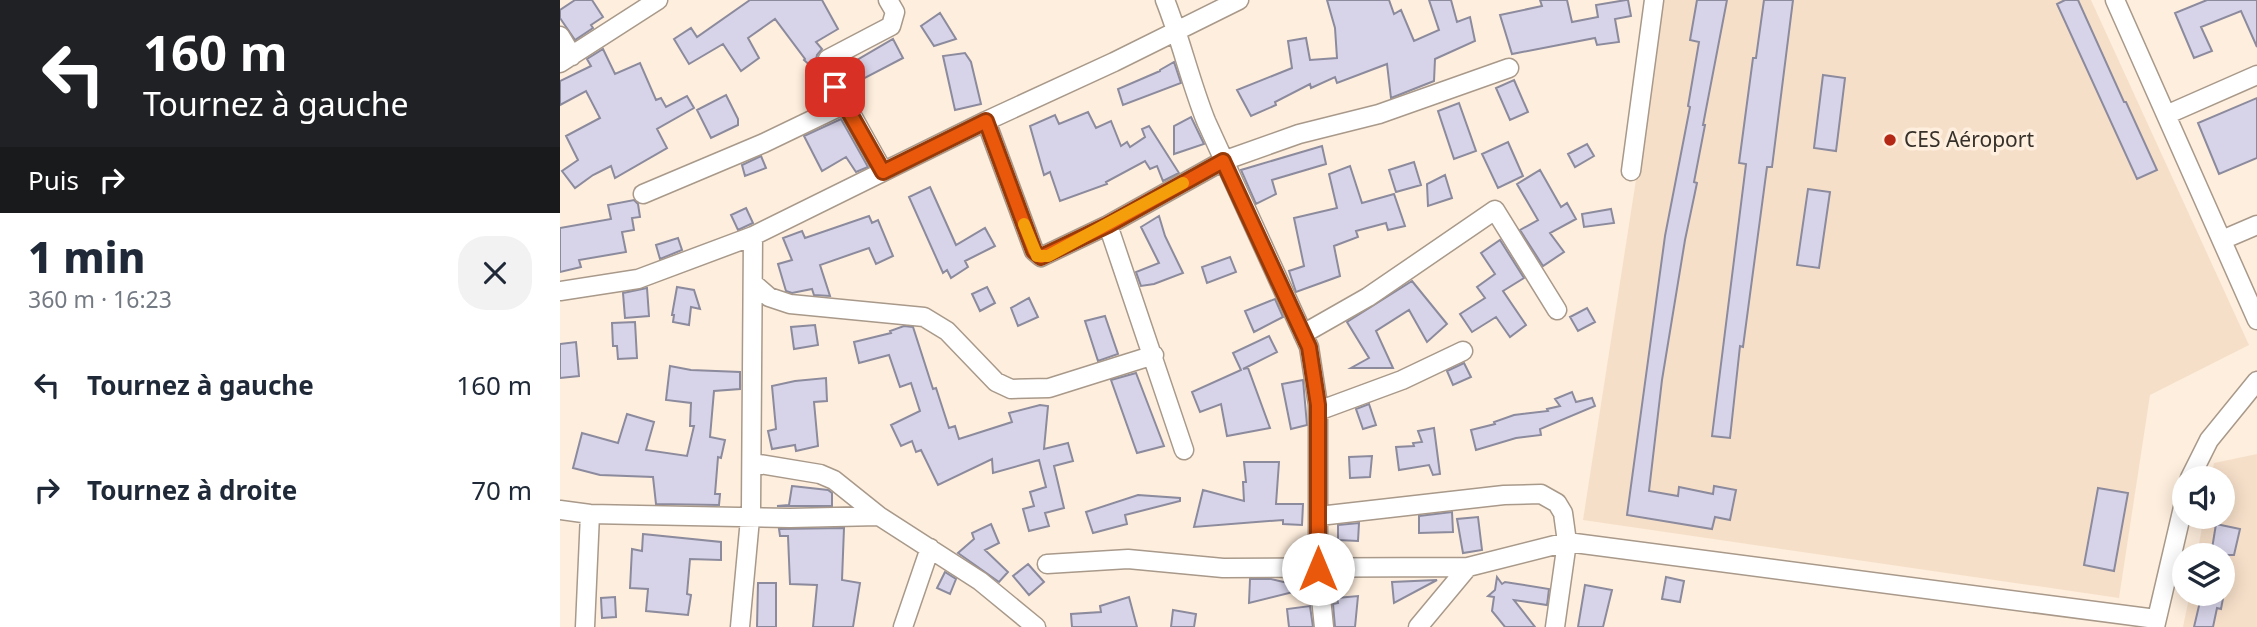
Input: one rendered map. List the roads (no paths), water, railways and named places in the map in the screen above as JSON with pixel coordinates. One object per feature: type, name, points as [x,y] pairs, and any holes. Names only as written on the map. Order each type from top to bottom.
[{"type":"street","points":[[560,36],[566,59],[658,0]]},
{"type":"street","points":[[883,172],[826,71],[826,63],[828,59],[891,26],[895,12],[888,0]]},
{"type":"street","points":[[1164,0],[1177,31],[1193,89],[1223,161],[1309,347],[1318,411],[1318,569],[1324,627]]},
{"type":"street","points":[[560,291],[638,279],[753,236],[1239,0]]},
{"type":"street","points":[[1631,171],[1654,0]]},
{"type":"street","points":[[2115,0],[2257,320]]},
{"type":"street","points":[[986,121],[1034,251],[1037,256],[1048,256],[1223,161],[1299,134],[1379,114],[1509,68]]},
{"type":"street","points":[[2166,115],[2257,75]]},
{"type":"street","points":[[643,194],[764,143],[845,104]]},
{"type":"street","points":[[1303,334],[1368,297],[1495,210],[1557,310]]},
{"type":"street","points":[[1108,225],[1184,450]]},
{"type":"street","points":[[2222,240],[2257,225]]},
{"type":"street","points":[[740,627],[753,463],[753,236]]},
{"type":"street","points":[[754,284],[769,297],[790,304],[924,317],[947,331],[996,382],[1011,389],[1049,388],[1154,355]]},
{"type":"street","points":[[1318,411],[1402,380],[1463,351]]},
{"type":"street","points":[[2196,466],[2209,439],[2257,381]]},
{"type":"street","points":[[753,463],[820,474],[834,480],[879,516],[980,581],[1036,627]]},
{"type":"street","points":[[1319,516],[1504,495],[1541,494],[1557,503],[1563,513],[1567,542],[1555,627]]},
{"type":"street","points":[[560,510],[590,514],[879,516]]},
{"type":"street","points":[[585,627],[590,514]]},
{"type":"street","points":[[1047,564],[1128,559],[1223,568],[1468,567],[1567,542],[2155,623],[2178,529]]},
{"type":"street","points":[[903,627],[930,548]]},
{"type":"street","points":[[1418,627],[1468,567]]},
{"type":"place","name":"CES Aéroport","points":[[1890,140]]}]
